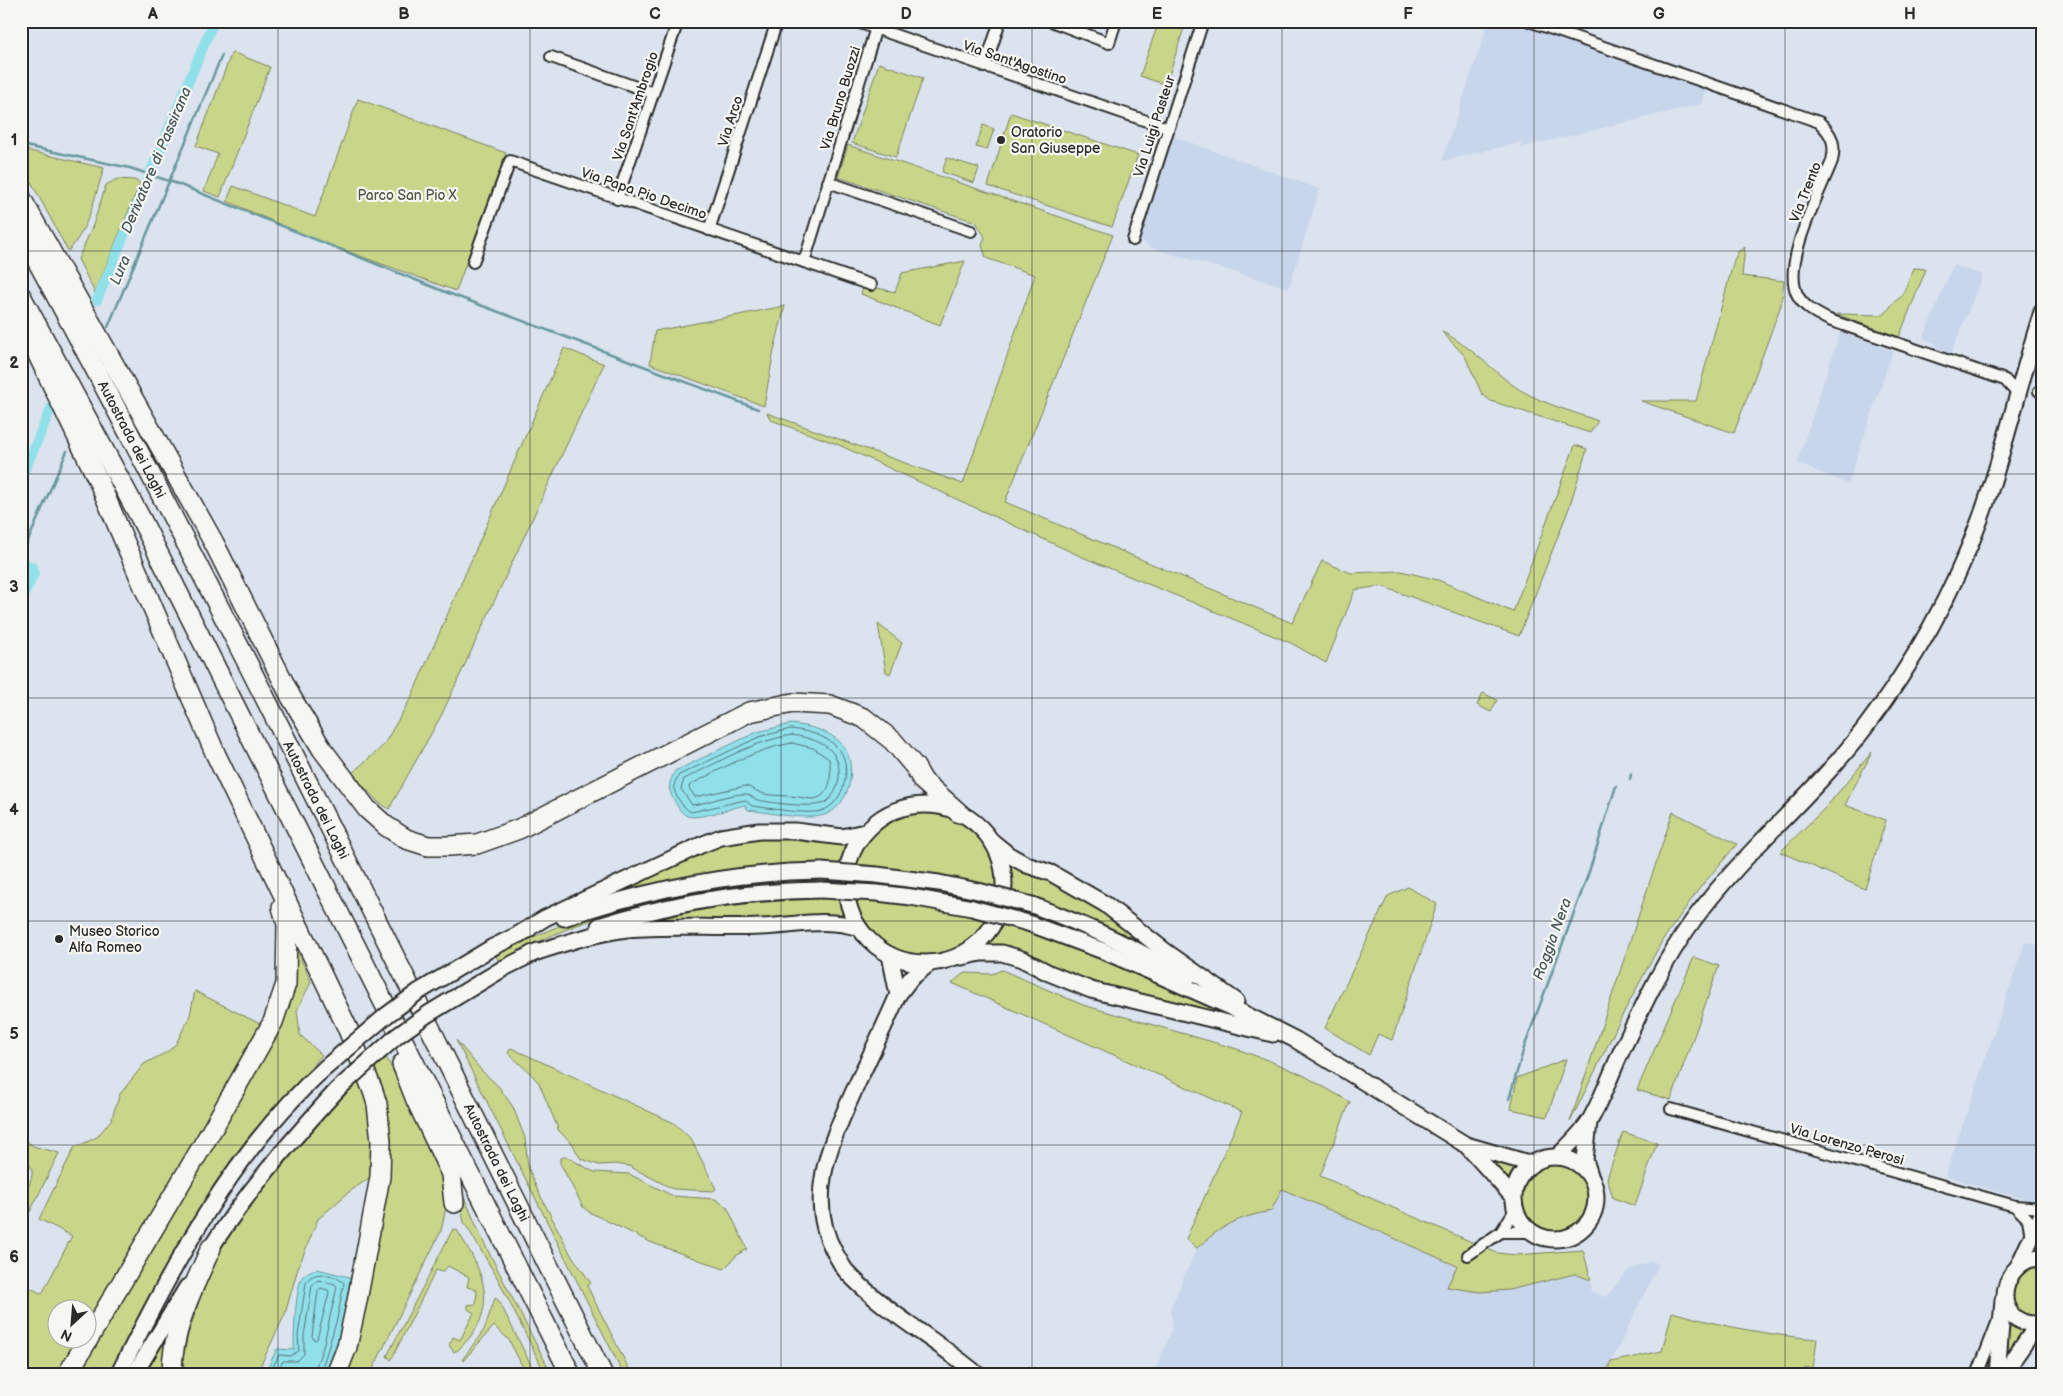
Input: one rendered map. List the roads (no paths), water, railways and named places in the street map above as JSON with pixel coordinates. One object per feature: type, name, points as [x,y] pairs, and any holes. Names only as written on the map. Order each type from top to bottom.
[{"type":"highway","points":[[21,198],[214,543],[291,697],[336,770],[367,809],[386,826],[406,839],[428,846],[477,844],[519,829],[749,712],[793,703],[830,705],[864,718],[893,740],[915,767],[923,781],[959,813]]},
{"type":"highway","name":"Autostrada dei Laghi","points":[[21,231],[135,446],[255,680],[603,1375]]},
{"type":"highway","name":"Autostrada dei Laghi","points":[[21,296],[141,519],[571,1375]]},
{"type":"highway","points":[[21,319],[99,482],[216,755],[347,1027],[368,1075],[377,1104],[381,1141],[377,1192],[347,1347],[336,1375]]},
{"type":"highway","points":[[67,1375],[213,1128],[273,1022],[281,1001],[286,984],[287,924],[281,902],[256,841]]},
{"type":"highway","points":[[376,987],[416,1100],[451,1174],[454,1203]]},
{"type":"highway","points":[[172,1375],[175,1347],[183,1314],[211,1248]]},
{"type":"main road","points":[[1557,1157],[1568,1147],[1589,1121],[1646,1000],[1692,922],[1726,881],[1825,776],[1863,730],[1899,680],[1930,628],[1968,550],[1982,515],[2042,312]]},
{"type":"main road","points":[[1296,1040],[1091,990],[1049,973],[1022,959],[1002,953],[981,953],[930,963],[910,961],[890,955],[873,943],[859,928],[850,909],[846,889],[847,875],[854,849],[865,832],[880,818],[899,809],[919,805],[940,806],[959,813],[976,824],[990,840],[1009,855],[1051,873],[1105,904],[1207,982],[1296,1040],[1466,1145],[1532,1164]]},
{"type":"main road","points":[[118,1375],[157,1298],[226,1184],[280,1113],[325,1068],[367,1031],[410,998],[439,978],[545,918],[722,837],[760,831],[795,831],[842,837],[865,832]]},
{"type":"main road","points":[[950,959],[969,949],[984,936],[996,919],[1002,899],[1004,878],[1001,865],[990,840]]},
{"type":"main road","points":[[519,934],[621,900],[691,883],[760,873],[822,871],[877,875],[939,883],[978,891],[1032,905],[1075,921],[1156,959],[1233,1008]]},
{"type":"main road","points":[[134,1375],[211,1248],[251,1190],[287,1145],[338,1090],[391,1041],[428,1014],[504,968],[531,954],[597,927],[625,918],[682,904],[760,892],[821,890],[911,897],[972,908],[1028,924],[1106,952],[1233,1008],[1296,1040]]},
{"type":"main road","points":[[531,954],[594,934],[626,930],[683,926],[758,927],[824,921],[842,922],[859,928]]},
{"type":"main road","points":[[890,955],[898,995]]},
{"type":"main road","points":[[930,963],[911,978],[898,995],[832,1140],[822,1174],[822,1220],[829,1242],[845,1271],[873,1298],[956,1356],[978,1375]]},
{"type":"main road","points":[[1466,1145],[1514,1204],[1521,1222],[1530,1232],[1541,1238],[1554,1240],[1567,1238],[1579,1233],[1588,1224],[1597,1200],[1585,1154],[1589,1121]]},
{"type":"main road","points":[[1514,1204],[1519,1178],[1532,1164],[1544,1158],[1557,1157],[1575,1162],[1590,1175]]},
{"type":"main road","points":[[1997,1375],[2003,1300],[2006,1287],[2012,1274],[2018,1267],[2042,1214]]},
{"type":"main road","points":[[2018,1267],[2031,1259],[2042,1259]]},
{"type":"main road","points":[[2003,1300],[2007,1310],[2013,1317],[2027,1323],[2040,1323]]},
{"type":"main road","points":[[2006,1375],[2015,1357],[2040,1323]]},
{"type":"street","name":"Via Sant'Ambrogio","points":[[617,199],[678,21]]},
{"type":"street","name":"Via Arco","points":[[709,230],[777,21]]},
{"type":"street","name":"Via Sant'Agostino","points":[[854,21],[877,25],[985,67],[1167,128]]},
{"type":"street","points":[[985,67],[1000,21]]},
{"type":"street","points":[[1051,21],[1109,43],[1116,21]]},
{"type":"street","name":"Via Luigi Pasteur","points":[[1133,240],[1167,128],[1203,21]]},
{"type":"street","name":"Via Trento","points":[[1529,21],[1819,122],[1833,139],[1834,152],[1804,229],[1793,266],[1795,288],[1804,305],[1830,320],[2005,380]]},
{"type":"street","name":"Via Bruno Buozzi","points":[[804,262],[877,25]]},
{"type":"street","points":[[551,57],[654,93]]},
{"type":"street","name":"Via Papa Pio Decimo","points":[[474,262],[510,161],[871,284]]},
{"type":"street","points":[[828,182],[971,231]]},
{"type":"street","points":[[2017,393],[2005,380],[2022,376]]},
{"type":"street","name":"Via Lorenzo Perosi","points":[[1671,1109],[2015,1206],[2042,1208]]},
{"type":"street","points":[[1468,1255],[1501,1232],[1514,1204]]},
{"type":"street","points":[[2015,1206],[2028,1219],[2031,1238]]},
{"type":"street","points":[[1501,1232],[1530,1232]]},
{"type":"street","points":[[1976,1375],[1994,1334],[2003,1300]]},
{"type":"water","points":[[791,724],[811,727],[830,735],[841,743],[847,752],[851,772],[849,784],[841,803],[833,810],[817,817],[797,817],[748,810],[745,805],[692,817],[687,816],[679,809],[670,789],[670,782],[675,771],[757,732]]},
{"type":"water","points":[[317,1269],[349,1277],[350,1279],[341,1328],[324,1375],[264,1375],[277,1349],[294,1350],[300,1282],[303,1276]]},
{"type":"waterway","name":"Derivatore di Passirana","points":[[97,300],[214,21]]},
{"type":"waterway","name":"Lura","points":[[108,327],[222,55]]},
{"type":"waterway","points":[[21,145],[130,168],[178,184],[448,293],[758,409]]},
{"type":"waterway","name":"Derivatore di Passirana","points":[[21,479],[51,408]]},
{"type":"waterway","name":"Lura","points":[[21,557],[67,451]]},
{"type":"waterway","name":"Derivatore di Passirana","points":[[21,562],[32,567],[34,573],[21,601]]},
{"type":"waterway","name":"Roggia Nera","points":[[1630,779],[1631,774]]},
{"type":"waterway","name":"Roggia Nera","points":[[1509,1099],[1524,1048],[1589,872],[1616,786]]},
{"type":"place","name":"Oratorio San Giuseppe","points":[[1001,140]]},
{"type":"place","name":"Museo Storico Alfa Romeo","points":[[59,939]]},
{"type":"park label","name":"Parco San Pio X","points":[[407,195]]}]
